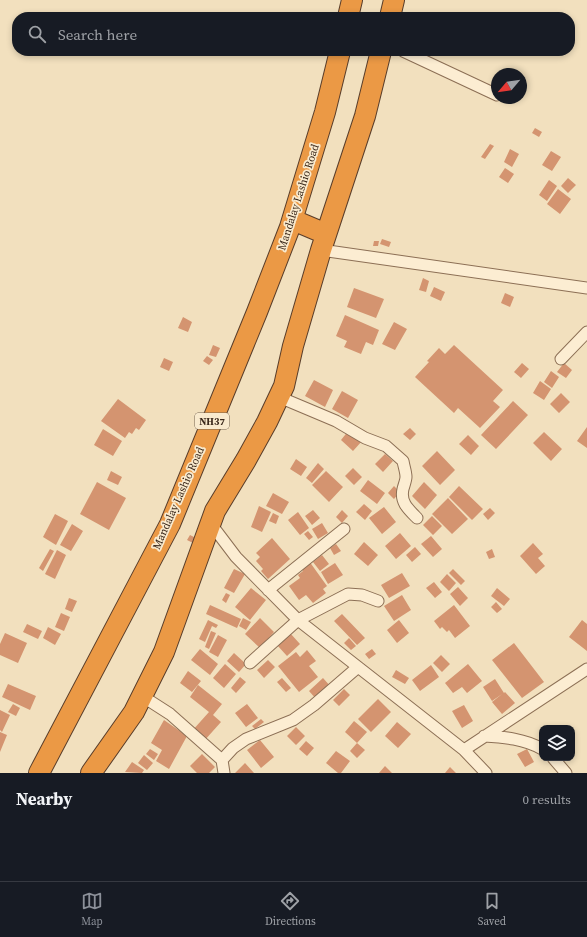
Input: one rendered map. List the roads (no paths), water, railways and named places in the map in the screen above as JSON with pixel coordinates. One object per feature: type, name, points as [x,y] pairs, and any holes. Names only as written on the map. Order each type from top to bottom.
[{"type":"highway","points":[[349,12],[352,0]]},
{"type":"highway","points":[[391,12],[394,0]]},
{"type":"highway","name":"Mandalay Lashio Road","points":[[39,773],[170,524],[293,220],[326,112],[339,56]]},
{"type":"highway","points":[[91,773],[134,712],[164,652],[215,511],[246,460],[284,386],[293,346],[323,242],[365,116],[380,56]]},
{"type":"highway","points":[[293,220],[323,242]]},
{"type":"street","points":[[414,56],[491,92]]},
{"type":"street","points":[[323,242],[587,288]]},
{"type":"street","points":[[561,359],[587,332]]},
{"type":"street","points":[[279,397],[336,421],[365,438],[386,446],[403,461],[406,477],[402,500],[417,518]]},
{"type":"street","points":[[211,524],[236,557],[298,620],[464,750],[486,773]]},
{"type":"street","points":[[268,590],[344,529]]},
{"type":"street","points":[[250,663],[298,620],[348,594],[362,595],[378,601]]},
{"type":"street","points":[[222,760],[233,748],[246,739],[293,720],[314,705],[358,667]]},
{"type":"street","points":[[464,750],[587,669]]},
{"type":"street","points":[[142,696],[170,714],[222,760],[224,773]]},
{"type":"street","points":[[484,736],[532,743],[539,747]]},
{"type":"street","points":[[556,761],[566,773]]}]
